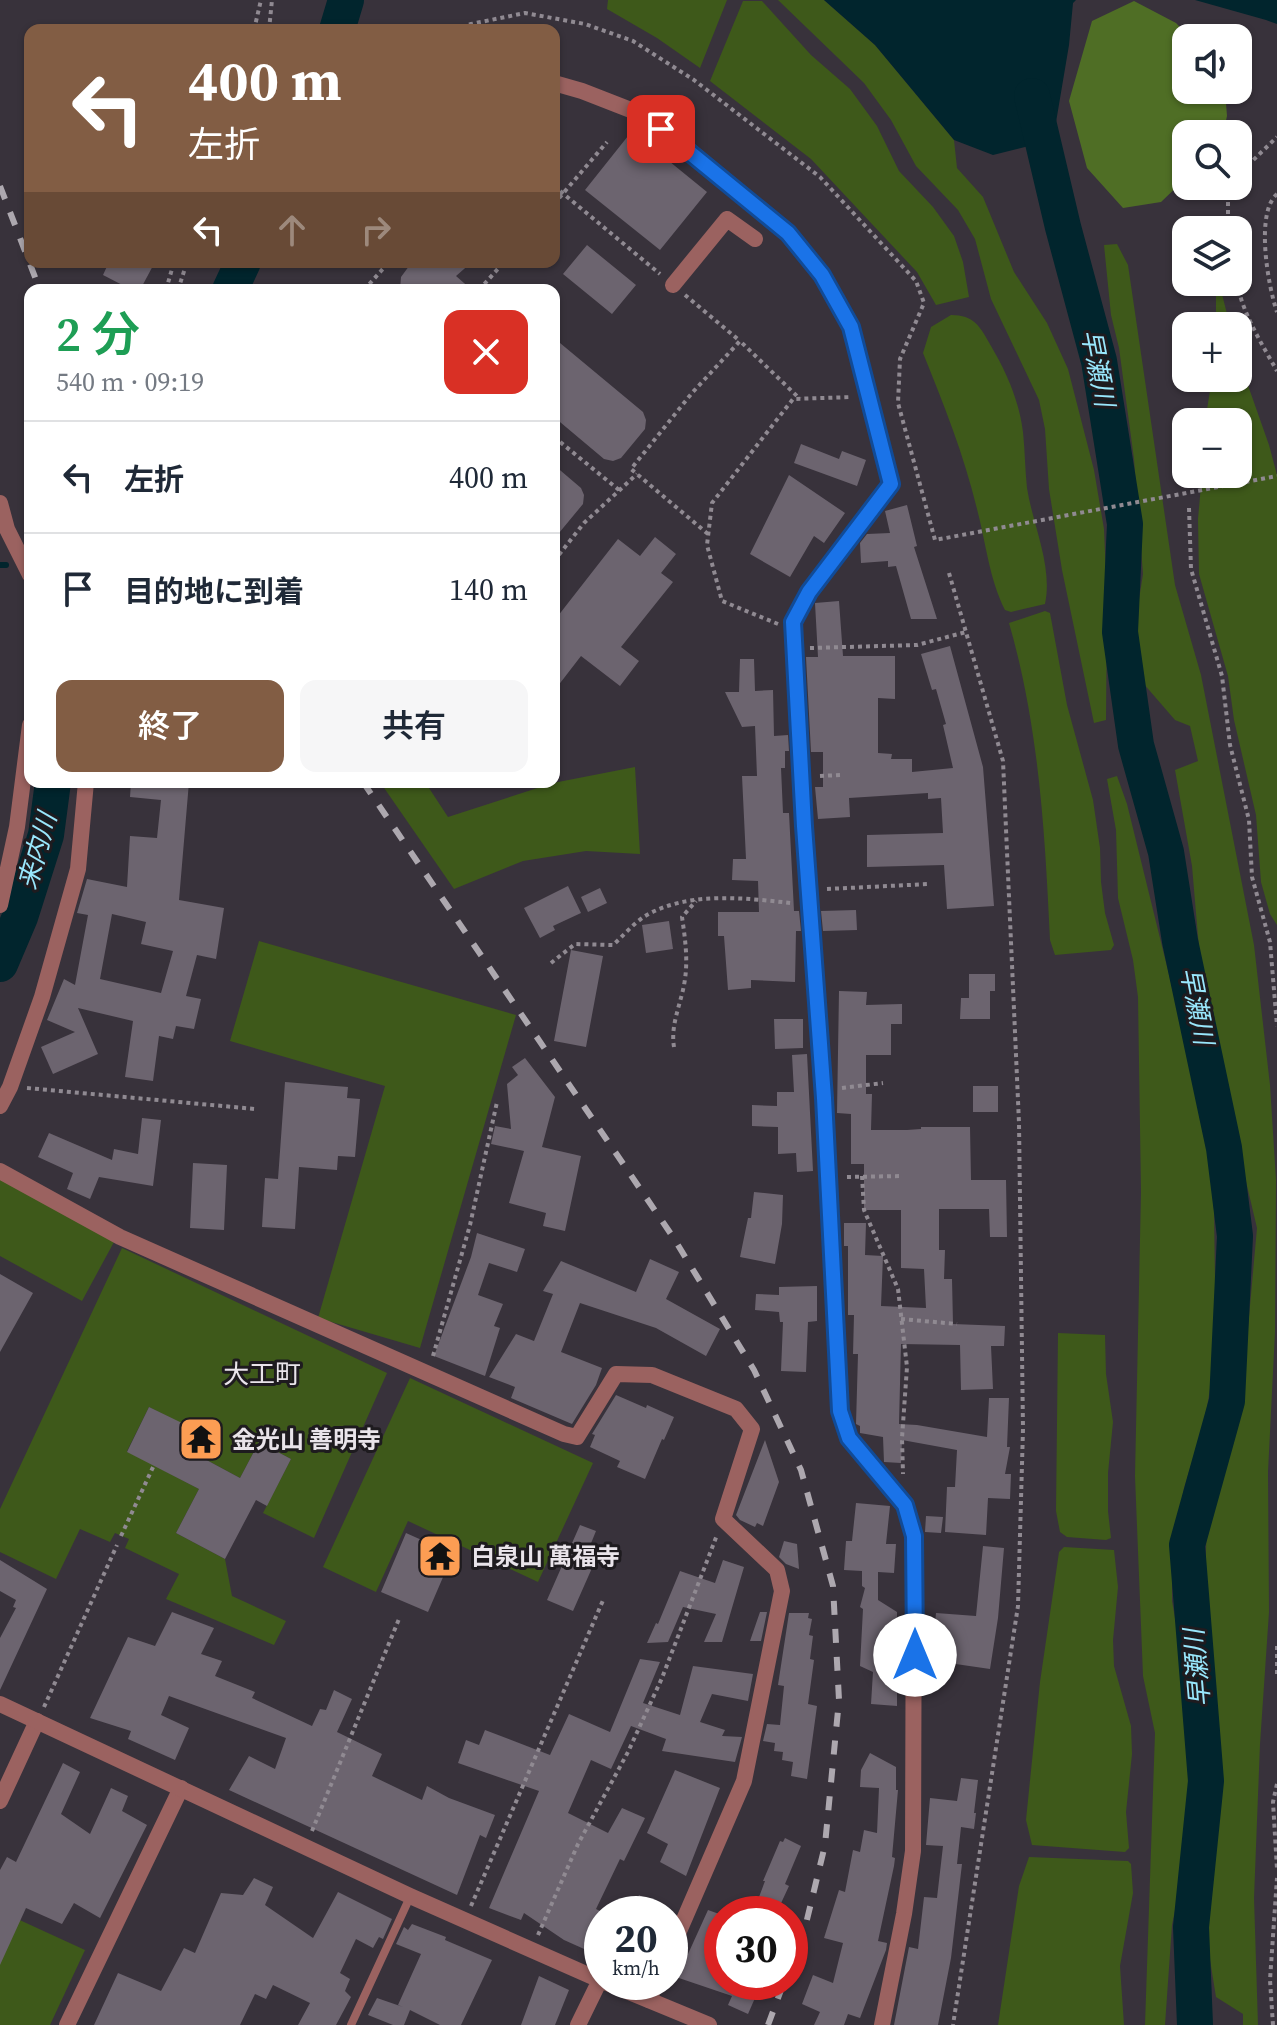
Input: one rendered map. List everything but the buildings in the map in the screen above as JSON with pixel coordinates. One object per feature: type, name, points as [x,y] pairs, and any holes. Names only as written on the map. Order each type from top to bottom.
[{"type":"street","points":[[560,85],[641,114],[682,144],[788,233],[822,275],[851,327],[891,484],[809,592],[793,622],[840,1411],[849,1438],[905,1505],[914,1536],[913,1851],[882,2025]]},
{"type":"street","points":[[673,285],[727,219],[755,239]]},
{"type":"street","points":[[0,503],[7,529],[24,563]]},
{"type":"street","points":[[0,905],[17,827],[24,772]]},
{"type":"street","points":[[0,1106],[10,1087],[42,997],[78,869],[85,788]]},
{"type":"street","points":[[0,1171],[120,1237],[564,1434],[577,1437],[616,1374],[652,1375],[736,1409],[752,1429],[723,1519],[777,1570],[782,1591],[744,1781],[688,1910]]},
{"type":"street","points":[[0,1704],[410,1896],[584,1973]]},
{"type":"street","points":[[0,1801],[37,1721]]},
{"type":"street","points":[[67,2025],[181,1788]]},
{"type":"street","points":[[578,2025],[592,2000]]},
{"type":"street","points":[[649,2000],[709,2025]]},
{"type":"lane","points":[[351,2025],[410,1896]]},
{"type":"path","points":[[255,24],[261,0]]},
{"type":"path","points":[[270,24],[272,0]]},
{"type":"path","points":[[1252,161],[1277,137]]},
{"type":"path","points":[[560,197],[607,142]]},
{"type":"path","points":[[560,191],[740,341],[800,399]]},
{"type":"path","points":[[1277,194],[1269,200],[1264,230],[1277,312]]},
{"type":"path","points":[[369,284],[384,268]]},
{"type":"path","points":[[484,284],[499,268]]},
{"type":"path","points":[[1240,296],[1277,371]]},
{"type":"path","points":[[708,534],[631,469],[692,393],[740,341]]},
{"type":"path","points":[[787,628],[722,601],[707,545],[712,503],[793,399],[869,396]]},
{"type":"path","points":[[560,442],[619,490]]},
{"type":"path","points":[[560,553],[584,523],[637,474]]},
{"type":"path","points":[[950,538],[1277,476]]},
{"type":"path","points":[[1189,508],[1191,569],[1202,616],[1222,676],[1230,745],[1249,820],[1252,877],[1270,942],[1277,1026]]},
{"type":"path","points":[[949,573],[1003,761],[1019,1123],[1023,1429],[1018,1606],[953,2025]]},
{"type":"path","points":[[794,648],[917,645],[966,632]]},
{"type":"path","points":[[551,963],[575,944],[613,945],[644,916],[681,901],[809,897],[929,884]]},
{"type":"path","points":[[674,1047],[672,1035],[685,980],[687,951],[682,917],[696,901]]},
{"type":"path","points":[[823,1090],[883,1083]]},
{"type":"path","points":[[10,1087],[255,1109]]},
{"type":"path","points":[[428,1374],[470,1225],[497,1102]]},
{"type":"path","points":[[862,1176],[864,1210],[898,1289],[907,1367],[902,1438],[905,1505]]},
{"type":"path","points":[[828,1177],[902,1176]]},
{"type":"path","points":[[901,1319],[957,1324]]},
{"type":"path","points":[[121,1536],[154,1465]]},
{"type":"path","points":[[532,1949],[578,1844],[628,1752],[662,1678],[723,1519]]},
{"type":"path","points":[[37,1721],[117,1545]]},
{"type":"path","points":[[465,1920],[604,1598]]},
{"type":"path","points":[[305,1847],[399,1619]]},
{"type":"path","points":[[1277,1646],[1277,1676]]},
{"type":"path","points":[[1277,1784],[1273,1802],[1277,1869]]},
{"type":"path","points":[[1273,2025],[1270,1980],[1277,1878]]},
{"type":"green space","points":[[608,0],[727,0],[700,68],[607,9]]},
{"type":"green space","points":[[778,0],[824,0],[875,45],[954,140],[957,168],[983,197],[1014,272],[1047,323],[1068,369],[1094,470],[1104,529],[1106,720],[1094,723],[1062,570],[1039,400],[991,299],[975,239],[958,210],[916,166],[891,120],[864,83]]},
{"type":"green space","points":[[743,1],[762,1],[811,55],[850,89],[877,126],[899,171],[933,207],[954,236],[963,262],[969,297],[936,305],[917,272],[811,159],[710,81]]},
{"type":"green space","points":[[1134,1],[1176,23],[1172,24],[1172,104],[1226,104],[1226,120],[1172,120],[1172,191],[1161,202],[1123,208],[1087,168],[1069,101],[1092,21]]},
{"type":"green space","points":[[1117,244],[1128,265],[1175,585],[1201,675],[1254,945],[1270,1085],[1276,1180],[1275,1332],[1268,1472],[1269,1612],[1254,1898],[1258,2025],[1243,2025],[1243,2014],[1216,1997],[1205,1929],[1216,1790],[1216,1707],[1204,1605],[1207,1523],[1241,1406],[1257,1228],[1212,1038],[1199,948],[1192,866],[1175,770],[1198,761],[1190,726],[1175,720],[1143,683],[1136,618],[1143,574],[1134,459],[1119,348],[1111,315],[1104,245]]},
{"type":"green space","points":[[1216,296],[1222,296],[1226,312],[1216,312]]},
{"type":"green space","points":[[951,315],[965,317],[980,327],[1002,366],[1015,398],[1023,432],[1027,488],[1044,561],[1045,604],[1011,612],[1005,610],[995,586],[966,469],[923,353],[931,327]]},
{"type":"green space","points":[[1210,392],[1250,392],[1277,475],[1277,925],[1270,914],[1261,882],[1256,815],[1234,720],[1228,676],[1199,574],[1201,488],[1252,488],[1252,408],[1207,408]]},
{"type":"green space","points":[[1045,611],[1050,613],[1067,705],[1093,800],[1105,913],[1114,945],[1111,950],[1055,955],[1050,940],[1043,820],[1034,741],[1009,623]]},
{"type":"green space","points":[[635,767],[640,854],[586,851],[523,861],[454,889],[384,788],[429,788],[448,817],[538,788],[560,788],[560,782]]},
{"type":"green space","points":[[1117,776],[1127,804],[1205,1121],[1214,1210],[1216,1353],[1205,1419],[1184,1488],[1172,1552],[1172,1601],[1196,1738],[1190,1837],[1172,1925],[1165,2025],[1145,2025],[1155,1733],[1143,1676],[1135,1476],[1141,1192],[1138,997],[1133,960],[1118,898],[1116,830],[1107,779]]},
{"type":"green space","points":[[259,941],[516,1015],[420,1348],[318,1318],[385,1086],[230,1041]]},
{"type":"green space","points":[[0,1179],[114,1242],[82,1301],[0,1256]]},
{"type":"green space","name":"金光山 善明寺","points":[[122,1248],[387,1373],[314,1538],[263,1513],[291,1459],[259,1442],[240,1478],[201,1457],[210,1438],[149,1407],[127,1451],[199,1489],[176,1533],[225,1559],[232,1596],[286,1621],[274,1645],[166,1599],[179,1574],[125,1548],[129,1539],[115,1533],[110,1542],[80,1529],[56,1579],[0,1552],[0,1509]]},
{"type":"green space","points":[[1058,1333],[1105,1335],[1106,1374],[1113,1422],[1108,1473],[1111,1538],[1106,1540],[1067,1537],[1060,1532],[1056,1511]]},
{"type":"green space","points":[[410,1378],[593,1463],[538,1582],[408,1521],[376,1592],[323,1567]]},
{"type":"green space","points":[[1064,1547],[1114,1550],[1118,1587],[1114,1666],[1131,1726],[1132,1754],[1126,1812],[1129,1848],[1125,1852],[1032,1845],[1026,1820],[1040,1682],[1059,1552]]},
{"type":"green space","points":[[1029,1857],[1128,1861],[1131,1864],[1133,1893],[1120,1966],[1124,2025],[998,2025],[1019,1886]]},
{"type":"green space","points":[[0,1911],[85,1950],[50,2025],[0,2025]]},
{"type":"water","points":[[824,0],[1076,0],[1073,3],[1053,140],[993,155],[954,140],[875,45]]},
{"type":"water","points":[[1195,0],[1277,0],[1277,24],[1266,20]]},
{"type":"waterway","name":"来内川","points":[[339,24],[346,0]]},
{"type":"waterway","name":"早瀬川","points":[[1032,96],[1099,361],[1125,524],[1120,632],[1136,745],[1166,852],[1180,941],[1224,1148],[1235,1236],[1227,1401],[1187,1545],[1206,1781],[1191,1927],[1195,2025]]},
{"type":"waterway","name":"来内川","points":[[233,284],[240,268]]},
{"type":"waterway","points":[[0,565],[6,565]]},
{"type":"waterway","name":"来内川","points":[[0,964],[20,917],[46,835],[52,788]]},
{"type":"railway","points":[[0,186],[24,248]]},
{"type":"railway","points":[[32,268],[38,284]]},
{"type":"railway","points":[[367,788],[673,1237],[754,1370],[801,1470],[833,1586],[839,1700],[825,1845],[808,1915]]},
{"type":"railway","points":[[768,2025],[777,2000]]},
{"type":"place","name":"金光山 善明寺","points":[[201,1439]]},
{"type":"place","name":"白泉山 萬福寺","points":[[440,1556]]},
{"type":"district","name":"大工町","points":[[262,1374]]},
{"type":"route","points":[[661,129],[788,233],[822,275],[851,327],[891,484],[809,592],[793,622],[824,1098],[840,1411],[849,1438],[905,1505],[910,1521],[914,1536],[915,1655]]}]
